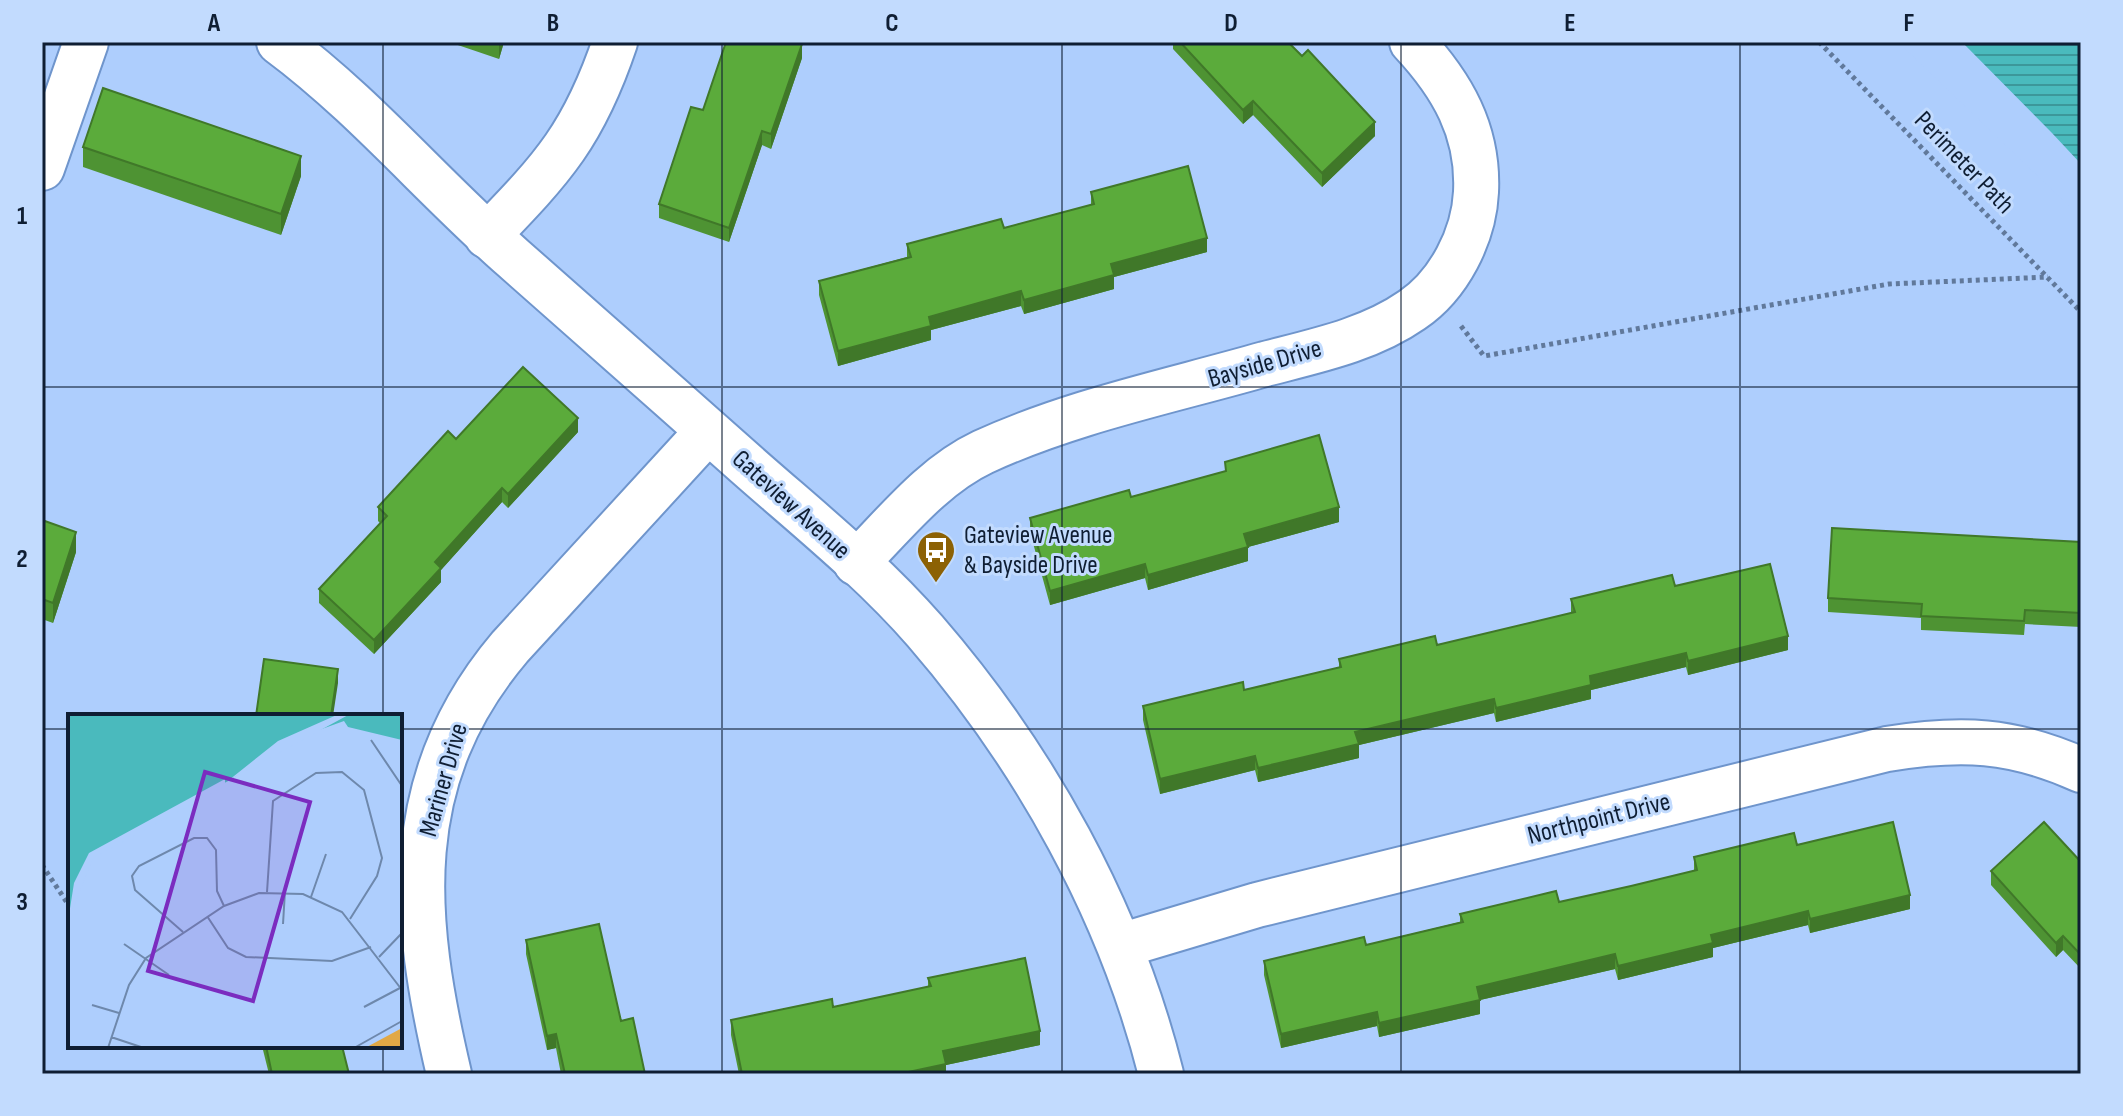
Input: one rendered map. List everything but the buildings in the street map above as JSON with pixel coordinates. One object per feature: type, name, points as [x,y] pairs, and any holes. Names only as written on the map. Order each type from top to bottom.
[{"type":"street","points":[[42,168],[86,42]]},
{"type":"street","name":"Gateview Avenue","points":[[279,42],[323,77],[487,236],[856,563],[923,629],[989,713],[1064,830],[1120,946],[1161,1074]]},
{"type":"street","points":[[487,236],[552,170],[575,137],[604,76],[615,42]]},
{"type":"street","name":"Bayside Drive","points":[[856,563],[945,474],[983,452],[1062,421],[1340,344],[1387,325],[1434,292],[1452,269],[1475,207],[1478,167],[1459,103],[1442,74],[1412,42]]},
{"type":"street","name":"Mariner Drive","points":[[449,1074],[429,987],[419,899],[431,809],[457,722],[489,672],[510,647],[708,431]]},
{"type":"street","name":"Northpoint Drive","points":[[1120,946],[1257,905],[1887,749],[1982,740],[2034,751],[2081,770]]},
{"type":"path","name":"Perimeter Path","points":[[1819,42],[2081,312]]},
{"type":"path","points":[[1434,292],[1484,356],[1889,284],[2048,277]]},
{"type":"path","points":[[42,865],[68,904]]},
{"type":"shaded area","points":[[1902,42],[2081,42],[2081,223],[2072,203]]},
{"type":"pier","points":[[1898,42],[1962,42],[2081,164],[2081,227],[2069,206]]},
{"type":"place","name":"Gateview Avenue & Bayside Drive","points":[[936,584]]}]
